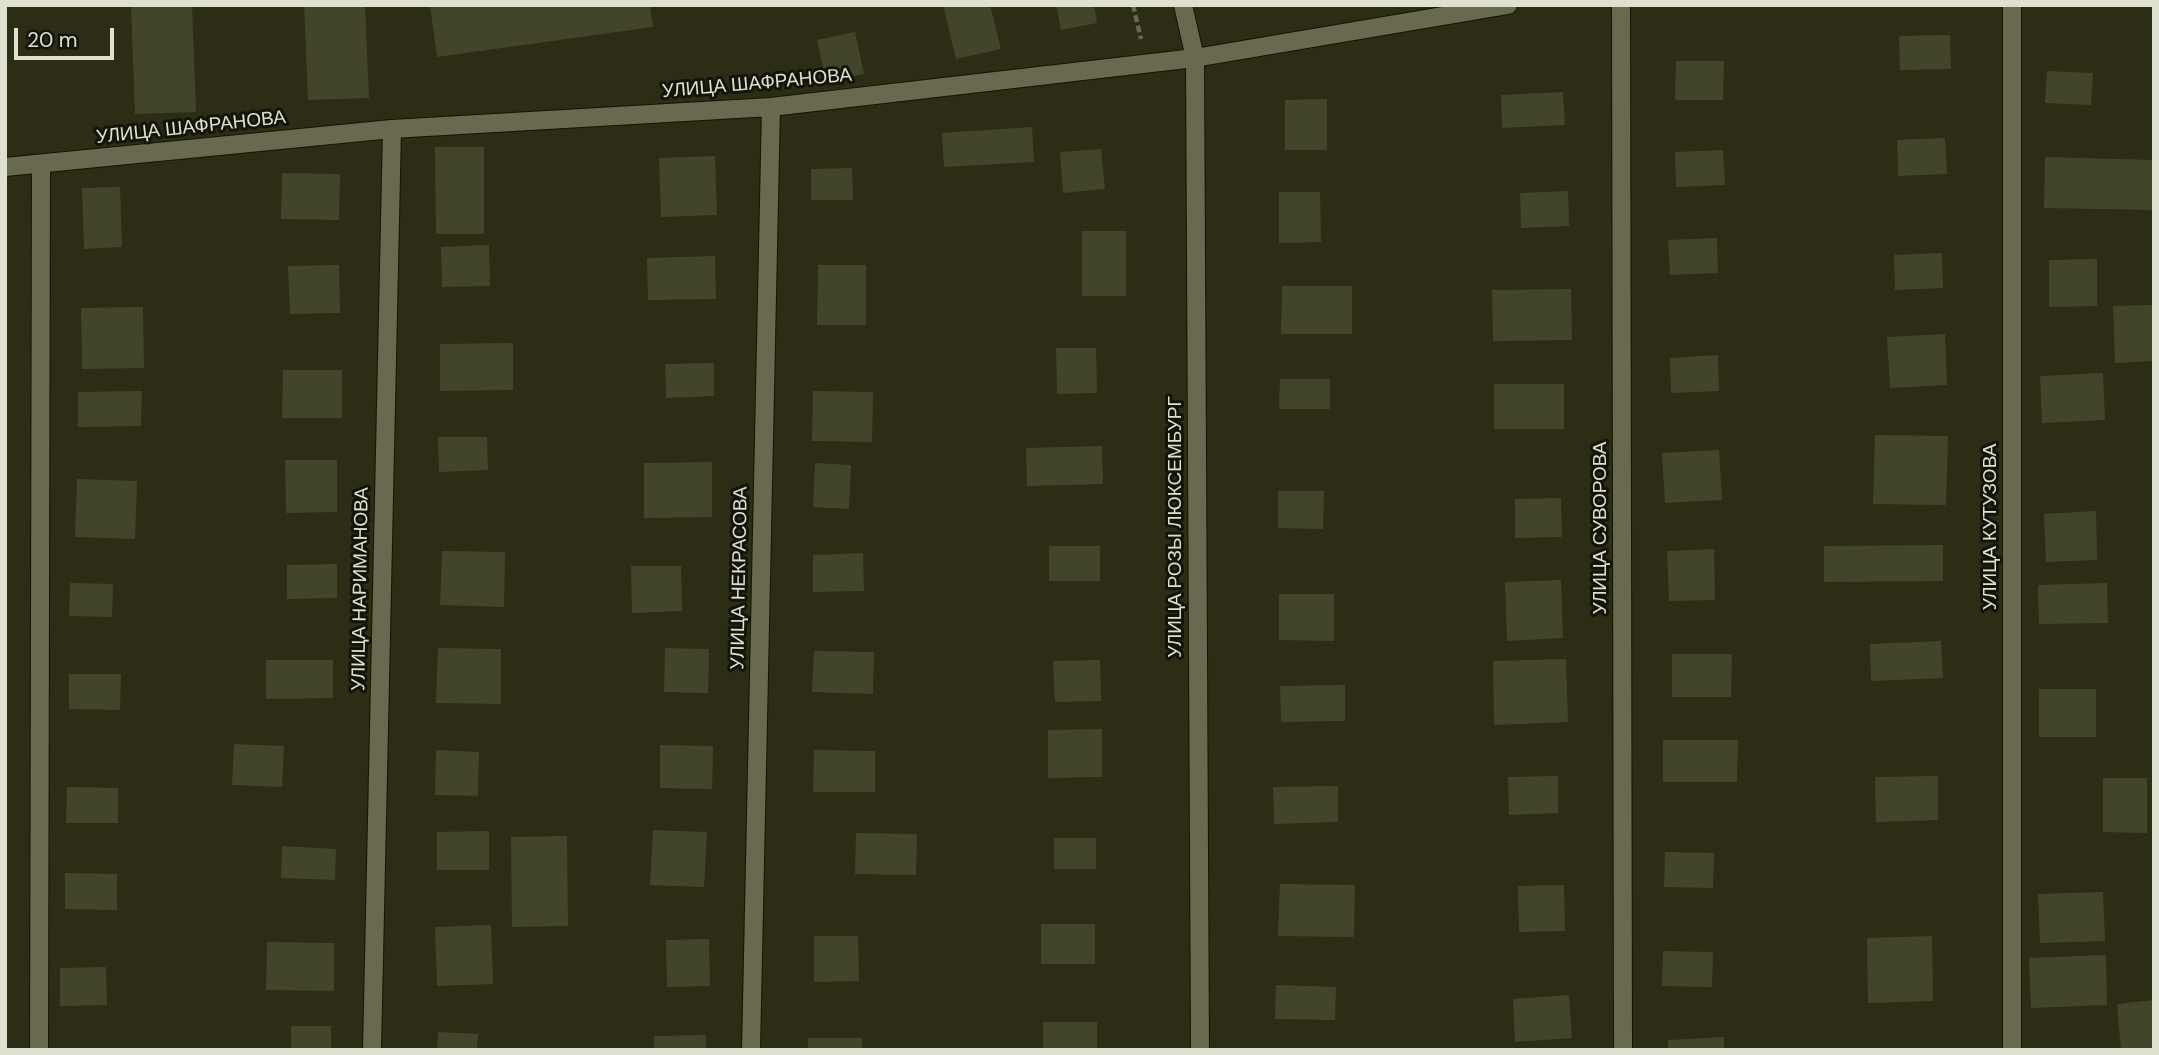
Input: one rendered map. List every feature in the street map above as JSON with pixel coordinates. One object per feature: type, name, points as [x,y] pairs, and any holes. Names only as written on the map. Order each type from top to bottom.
[{"type":"street","name":"УЛИЦА РОЗЫ ЛЮКСЕМБУРГ","points":[[1183,5],[1195,58],[1200,1050]]},
{"type":"street","name":"УЛИЦА ШАФРАНОВА","points":[[5,167],[392,129],[771,107],[1195,58],[1508,5]]},
{"type":"street","name":"УЛИЦА СУВОРОВА","points":[[1621,5],[1623,1050]]},
{"type":"street","name":"УЛИЦА КУТУЗОВА","points":[[2011,1050],[2012,5]]},
{"type":"street","name":"УЛИЦА НЕКРАСОВА","points":[[751,1050],[771,107]]},
{"type":"street","name":"УЛИЦА НАРИМАНОВА","points":[[372,1050],[392,129]]},
{"type":"street","points":[[39,1050],[41,164]]},
{"type":"path","points":[[1133,5],[1146,64]]},
{"type":"building","points":[[131,5],[192,5],[196,112],[135,114]]},
{"type":"building","points":[[304,5],[365,5],[369,98],[308,100]]},
{"type":"building","points":[[430,5],[650,5],[653,27],[437,57]]},
{"type":"building","points":[[943,5],[990,5],[1001,49],[956,59]]},
{"type":"building","points":[[1056,5],[1094,5],[1097,23],[1061,30]]},
{"type":"building","points":[[855,32],[864,74],[826,82],[817,40]]},
{"type":"building","points":[[1950,35],[1951,69],[1900,70],[1899,36]]},
{"type":"building","points":[[1676,61],[1724,61],[1723,100],[1675,100]]},
{"type":"building","points":[[2047,71],[2093,73],[2091,105],[2045,103]]},
{"type":"building","points":[[1563,92],[1565,125],[1502,128],[1501,95]]},
{"type":"building","points":[[1327,99],[1327,150],[1285,150],[1285,100]]},
{"type":"building","points":[[1032,127],[1034,162],[944,167],[942,133]]},
{"type":"building","points":[[1945,138],[1947,174],[1898,176],[1897,140]]},
{"type":"building","points":[[435,147],[484,147],[484,234],[436,234]]},
{"type":"building","points":[[1101,149],[1105,189],[1063,193],[1060,152]]},
{"type":"building","points":[[1723,150],[1725,185],[1676,187],[1675,152]]},
{"type":"building","points":[[715,156],[717,215],[661,217],[659,158]]},
{"type":"building","points":[[2045,157],[2154,160],[2154,210],[2044,208]]},
{"type":"building","points":[[852,168],[853,200],[811,200],[811,169]]},
{"type":"building","points":[[282,173],[340,174],[339,220],[281,219]]},
{"type":"building","points":[[120,187],[122,247],[84,249],[82,188]]},
{"type":"building","points":[[1568,191],[1569,226],[1521,228],[1520,193]]},
{"type":"building","points":[[1279,192],[1320,192],[1321,242],[1279,243]]},
{"type":"building","points":[[1082,231],[1126,231],[1126,296],[1082,296]]},
{"type":"building","points":[[1717,238],[1718,273],[1670,275],[1668,240]]},
{"type":"building","points":[[489,245],[490,286],[442,287],[441,247]]},
{"type":"building","points":[[1942,253],[1943,288],[1895,290],[1894,255]]},
{"type":"building","points":[[715,256],[716,299],[648,300],[647,258]]},
{"type":"building","points":[[2097,259],[2097,306],[2049,307],[2049,260]]},
{"type":"building","points":[[339,265],[340,313],[290,314],[288,266]]},
{"type":"building","points":[[818,265],[866,265],[866,325],[817,325]]},
{"type":"building","points":[[1282,286],[1352,286],[1352,334],[1281,334]]},
{"type":"building","points":[[1571,289],[1572,340],[1493,341],[1492,290]]},
{"type":"building","points":[[2154,305],[2154,361],[2115,363],[2113,306]]},
{"type":"building","points":[[143,307],[144,368],[82,369],[81,308]]},
{"type":"building","points":[[1945,334],[1947,385],[1890,388],[1887,337]]},
{"type":"building","points":[[513,343],[513,390],[440,391],[440,344]]},
{"type":"building","points":[[1056,348],[1096,348],[1097,393],[1057,394]]},
{"type":"building","points":[[1718,355],[1719,391],[1671,393],[1670,358]]},
{"type":"building","points":[[714,363],[714,396],[666,398],[665,364]]},
{"type":"building","points":[[283,370],[342,370],[342,418],[282,418]]},
{"type":"building","points":[[2103,373],[2105,420],[2042,423],[2040,376]]},
{"type":"building","points":[[1280,379],[1330,379],[1330,409],[1279,409]]},
{"type":"building","points":[[1494,384],[1564,384],[1564,429],[1494,429]]},
{"type":"building","points":[[142,391],[141,426],[78,427],[78,392]]},
{"type":"building","points":[[813,391],[873,392],[872,442],[812,441]]},
{"type":"building","points":[[1875,435],[1948,436],[1946,505],[1873,504]]},
{"type":"building","points":[[438,437],[487,437],[488,470],[439,472]]},
{"type":"building","points":[[1102,446],[1103,484],[1027,486],[1026,448]]},
{"type":"building","points":[[1719,450],[1722,500],[1665,503],[1662,453]]},
{"type":"building","points":[[285,460],[337,460],[337,512],[286,513]]},
{"type":"building","points":[[712,462],[712,517],[644,518],[644,463]]},
{"type":"building","points":[[815,463],[851,465],[849,509],[813,507]]},
{"type":"building","points":[[77,479],[137,481],[135,539],[75,537]]},
{"type":"building","points":[[1278,491],[1324,491],[1323,529],[1278,528]]},
{"type":"building","points":[[1561,498],[1562,537],[1515,538],[1515,499]]},
{"type":"building","points":[[2096,511],[2097,560],[2046,562],[2044,514]]},
{"type":"building","points":[[1943,545],[1943,581],[1824,582],[1824,546]]},
{"type":"building","points":[[1049,546],[1100,546],[1100,581],[1049,581]]},
{"type":"building","points":[[1714,549],[1715,600],[1669,601],[1667,551]]},
{"type":"building","points":[[442,551],[505,552],[504,607],[440,605]]},
{"type":"building","points":[[863,553],[864,591],[813,592],[813,555]]},
{"type":"building","points":[[337,564],[337,598],[287,599],[287,565]]},
{"type":"building","points":[[631,566],[681,566],[682,611],[632,613]]},
{"type":"building","points":[[1561,580],[1563,638],[1507,641],[1505,582]]},
{"type":"building","points":[[70,583],[113,584],[112,617],[69,616]]},
{"type":"building","points":[[2107,583],[2108,623],[2039,624],[2038,585]]},
{"type":"building","points":[[1279,594],[1334,594],[1334,641],[1279,640]]},
{"type":"building","points":[[1941,641],[1943,678],[1871,681],[1870,644]]},
{"type":"building","points":[[438,648],[501,649],[501,704],[436,703]]},
{"type":"building","points":[[665,648],[709,649],[708,693],[664,692]]},
{"type":"building","points":[[814,651],[874,652],[873,694],[812,692]]},
{"type":"building","points":[[1672,654],[1732,654],[1731,697],[1672,697]]},
{"type":"building","points":[[1566,659],[1568,722],[1494,725],[1493,661]]},
{"type":"building","points":[[266,660],[333,660],[333,698],[266,699]]},
{"type":"building","points":[[1100,660],[1101,701],[1055,702],[1053,661]]},
{"type":"building","points":[[69,674],[121,674],[120,710],[69,709]]},
{"type":"building","points":[[1345,685],[1345,721],[1281,722],[1280,686]]},
{"type":"building","points":[[2039,689],[2096,689],[2096,737],[2039,737]]},
{"type":"building","points":[[1102,729],[1102,777],[1048,778],[1048,730]]},
{"type":"building","points":[[1663,740],[1738,740],[1737,782],[1663,782]]},
{"type":"building","points":[[234,744],[284,746],[282,787],[232,785]]},
{"type":"building","points":[[660,745],[713,746],[712,789],[660,788]]},
{"type":"building","points":[[436,750],[479,752],[478,796],[435,795]]},
{"type":"building","points":[[814,750],[875,751],[875,792],[813,792]]},
{"type":"building","points":[[1558,776],[1558,813],[1509,815],[1508,777]]},
{"type":"building","points":[[1938,776],[1938,820],[1876,822],[1875,777]]},
{"type":"building","points":[[2103,778],[2147,778],[2147,833],[2103,832]]},
{"type":"building","points":[[1338,786],[1338,822],[1274,824],[1273,787]]},
{"type":"building","points":[[67,787],[118,788],[118,823],[66,823]]},
{"type":"building","points":[[653,830],[707,832],[704,887],[650,885]]},
{"type":"building","points":[[489,831],[489,870],[437,870],[437,832]]},
{"type":"building","points":[[856,833],[917,834],[916,875],[855,874]]},
{"type":"building","points":[[567,836],[568,926],[512,927],[511,837]]},
{"type":"building","points":[[1054,838],[1096,838],[1096,869],[1054,869]]},
{"type":"building","points":[[282,846],[336,849],[335,880],[281,878]]},
{"type":"building","points":[[1665,852],[1714,853],[1713,888],[1664,887]]},
{"type":"building","points":[[65,873],[117,874],[117,910],[65,909]]},
{"type":"building","points":[[1280,884],[1355,885],[1354,937],[1278,936]]},
{"type":"building","points":[[1564,885],[1565,931],[1519,932],[1518,886]]},
{"type":"building","points":[[2103,892],[2105,941],[2040,943],[2038,894]]},
{"type":"building","points":[[1041,924],[1095,924],[1095,964],[1041,964]]},
{"type":"building","points":[[491,925],[493,984],[437,986],[435,927]]},
{"type":"building","points":[[814,936],[858,936],[859,981],[814,982]]},
{"type":"building","points":[[1932,936],[1933,1001],[1868,1003],[1867,938]]},
{"type":"building","points":[[709,939],[710,986],[667,987],[666,940]]},
{"type":"building","points":[[267,942],[334,943],[334,991],[266,990]]},
{"type":"building","points":[[1663,951],[1713,952],[1712,987],[1662,986]]},
{"type":"building","points":[[2106,955],[2107,1005],[2031,1008],[2029,958]]},
{"type":"building","points":[[106,967],[107,1005],[60,1006],[60,968]]},
{"type":"building","points":[[1276,985],[1336,987],[1335,1020],[1275,1019]]},
{"type":"building","points":[[1569,995],[1572,1038],[1515,1042],[1513,999]]},
{"type":"building","points":[[2154,1000],[2154,1050],[2121,1050],[2117,1004]]},
{"type":"building","points":[[1043,1022],[1097,1022],[1097,1050],[1043,1050]]},
{"type":"building","points":[[291,1026],[331,1026],[331,1050],[291,1050]]},
{"type":"building","points":[[438,1032],[478,1034],[477,1050],[437,1050]]},
{"type":"building","points":[[706,1035],[706,1050],[654,1050],[654,1036]]},
{"type":"building","points":[[1724,1037],[1724,1050],[1668,1050],[1668,1040]]},
{"type":"building","points":[[808,1038],[862,1038],[862,1050],[808,1050]]}]
